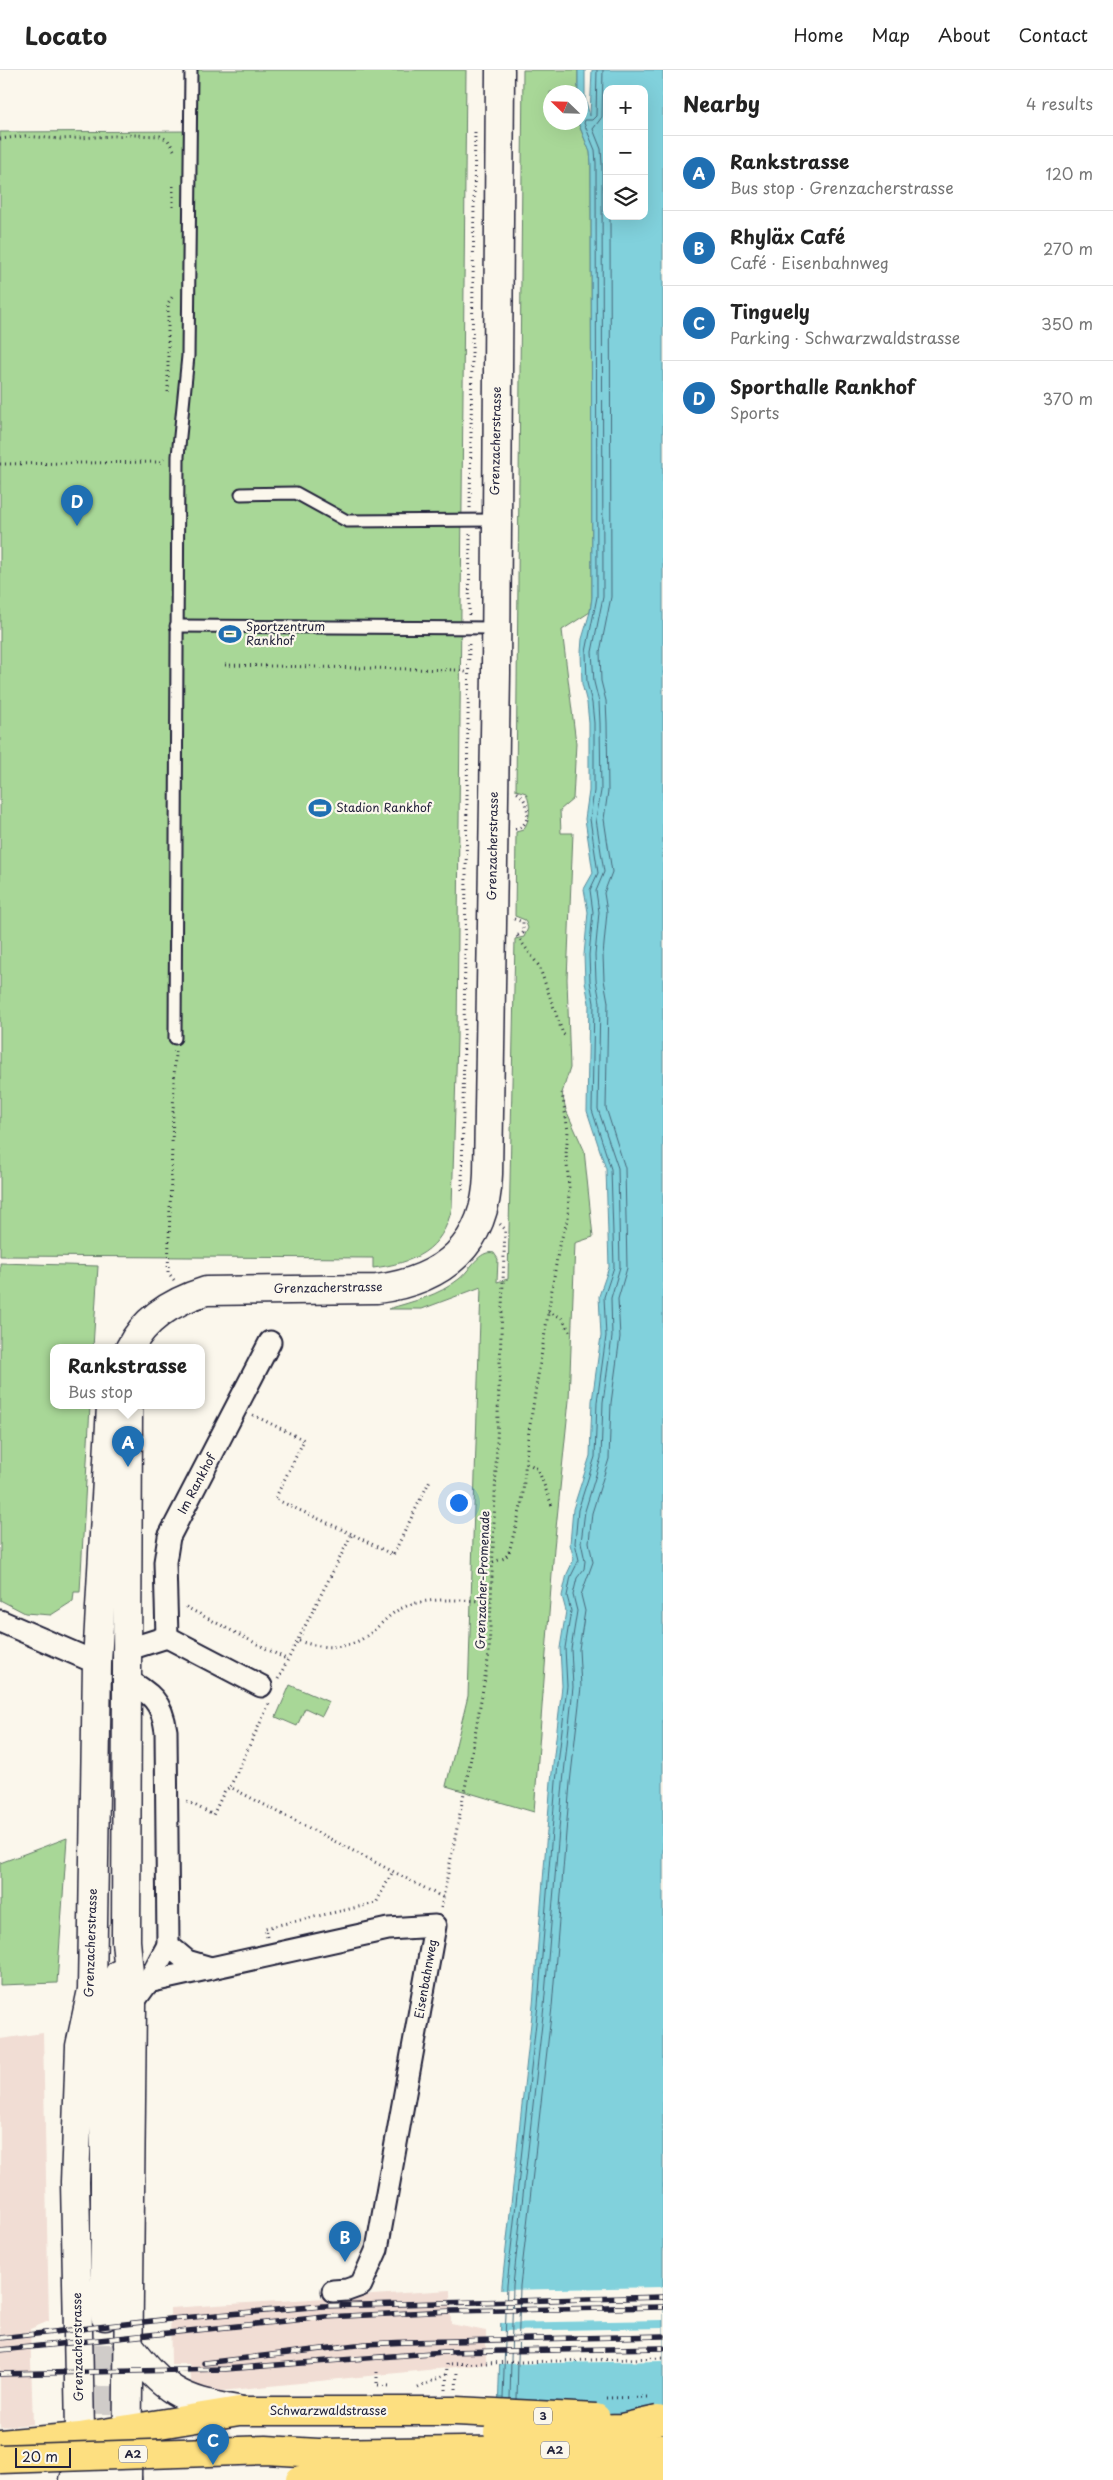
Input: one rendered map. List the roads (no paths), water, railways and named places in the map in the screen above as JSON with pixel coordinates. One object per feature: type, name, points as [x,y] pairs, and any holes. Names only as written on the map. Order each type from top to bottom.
[{"type":"main road","name":"Grenzacherstrasse","points":[[133,1344],[147,1324],[163,1309],[185,1297],[206,1291],[377,1289],[405,1285],[442,1268],[468,1241],[480,1222],[485,1209],[488,1174],[496,628],[483,520],[500,70]]},
{"type":"main road","name":"Grenzacherstrasse","points":[[81,2480],[75,2182],[80,2046],[92,1990],[97,1663],[111,1409]]},
{"type":"main road","points":[[105,2316],[105,2055],[126,1941],[128,1409]]},
{"type":"main road","points":[[97,1663],[126,1650]]},
{"type":"main road","points":[[97,1663],[126,1679]]},
{"type":"main road","points":[[74,2480],[127,2479],[128,2344],[140,1993],[126,1941]]},
{"type":"main road","points":[[92,1990],[105,2055]]},
{"type":"main road","points":[[128,2344],[156,2377],[175,2393],[204,2404],[239,2411]]},
{"type":"main road","name":"Schwarzwaldstrasse","points":[[0,2444],[80,2437],[239,2411],[375,2395],[456,2411],[660,2420]]},
{"type":"main road","points":[[266,2450],[318,2438],[622,2428],[660,2420]]},
{"type":"main road","name":"A2","points":[[0,2459],[266,2450],[318,2453],[663,2448]]},
{"type":"main road","name":"A2","points":[[300,2480],[663,2473]]},
{"type":"street","name":"Im Rankhof","points":[[167,1637],[165,1562],[170,1537],[270,1342]]},
{"type":"street","points":[[0,1621],[97,1663]]},
{"type":"street","points":[[126,1650],[167,1637],[269,1690]]},
{"type":"street","points":[[126,1679],[153,1698],[164,1714],[166,1731],[168,1946],[140,1993]]},
{"type":"street","name":"Eisenbahnweg","points":[[140,1993],[211,1968],[388,1929],[435,1926],[378,2249],[361,2285],[347,2290],[333,2291]]},
{"type":"street","points":[[168,1946],[187,1961],[211,1968]]},
{"type":"lane","points":[[175,1038],[178,456],[188,356],[191,70]]},
{"type":"lane","points":[[242,494],[296,493],[347,521],[483,520]]},
{"type":"lane","points":[[176,626],[496,628]]},
{"type":"water","points":[[578,70],[585,70],[585,85],[578,85]]},
{"type":"water","points":[[592,70],[663,70],[663,2480],[496,2480],[502,2285],[533,2005],[551,1781],[562,1686],[560,1648],[566,1611],[562,1596],[567,1574],[574,1559],[570,1544],[573,1509],[590,1456],[592,1401],[601,1336],[599,1296],[609,1267],[606,1169],[587,1111],[589,1003],[585,982],[584,955],[588,912],[584,889],[593,873],[585,819],[589,791],[589,723],[587,703],[582,684],[581,652],[582,639],[590,612],[592,597],[590,152],[581,130],[588,130]]},
{"type":"tunnel","points":[[103,2456],[105,2316]]},
{"type":"railway","points":[[0,2338],[170,2319],[323,2306],[663,2297]]},
{"type":"railway","points":[[0,2350],[325,2317],[451,2311],[663,2307]]},
{"type":"railway","points":[[204,2363],[365,2344],[663,2336]]},
{"type":"railway","points":[[0,2374],[226,2369],[444,2352],[663,2348]]},
{"type":"place","name":"Sporthalle Rankhof","points":[[77,526]]},
{"type":"place","name":"Sportzentrum Rankhof","points":[[230,634]]},
{"type":"place","name":"Stadion Rankhof","points":[[320,808]]},
{"type":"place","name":"Rankstrasse","points":[[128,1467]]},
{"type":"place","name":"Rhyläx Café","points":[[345,2262]]},
{"type":"place","name":"Tinguely","points":[[213,2465]]}]
